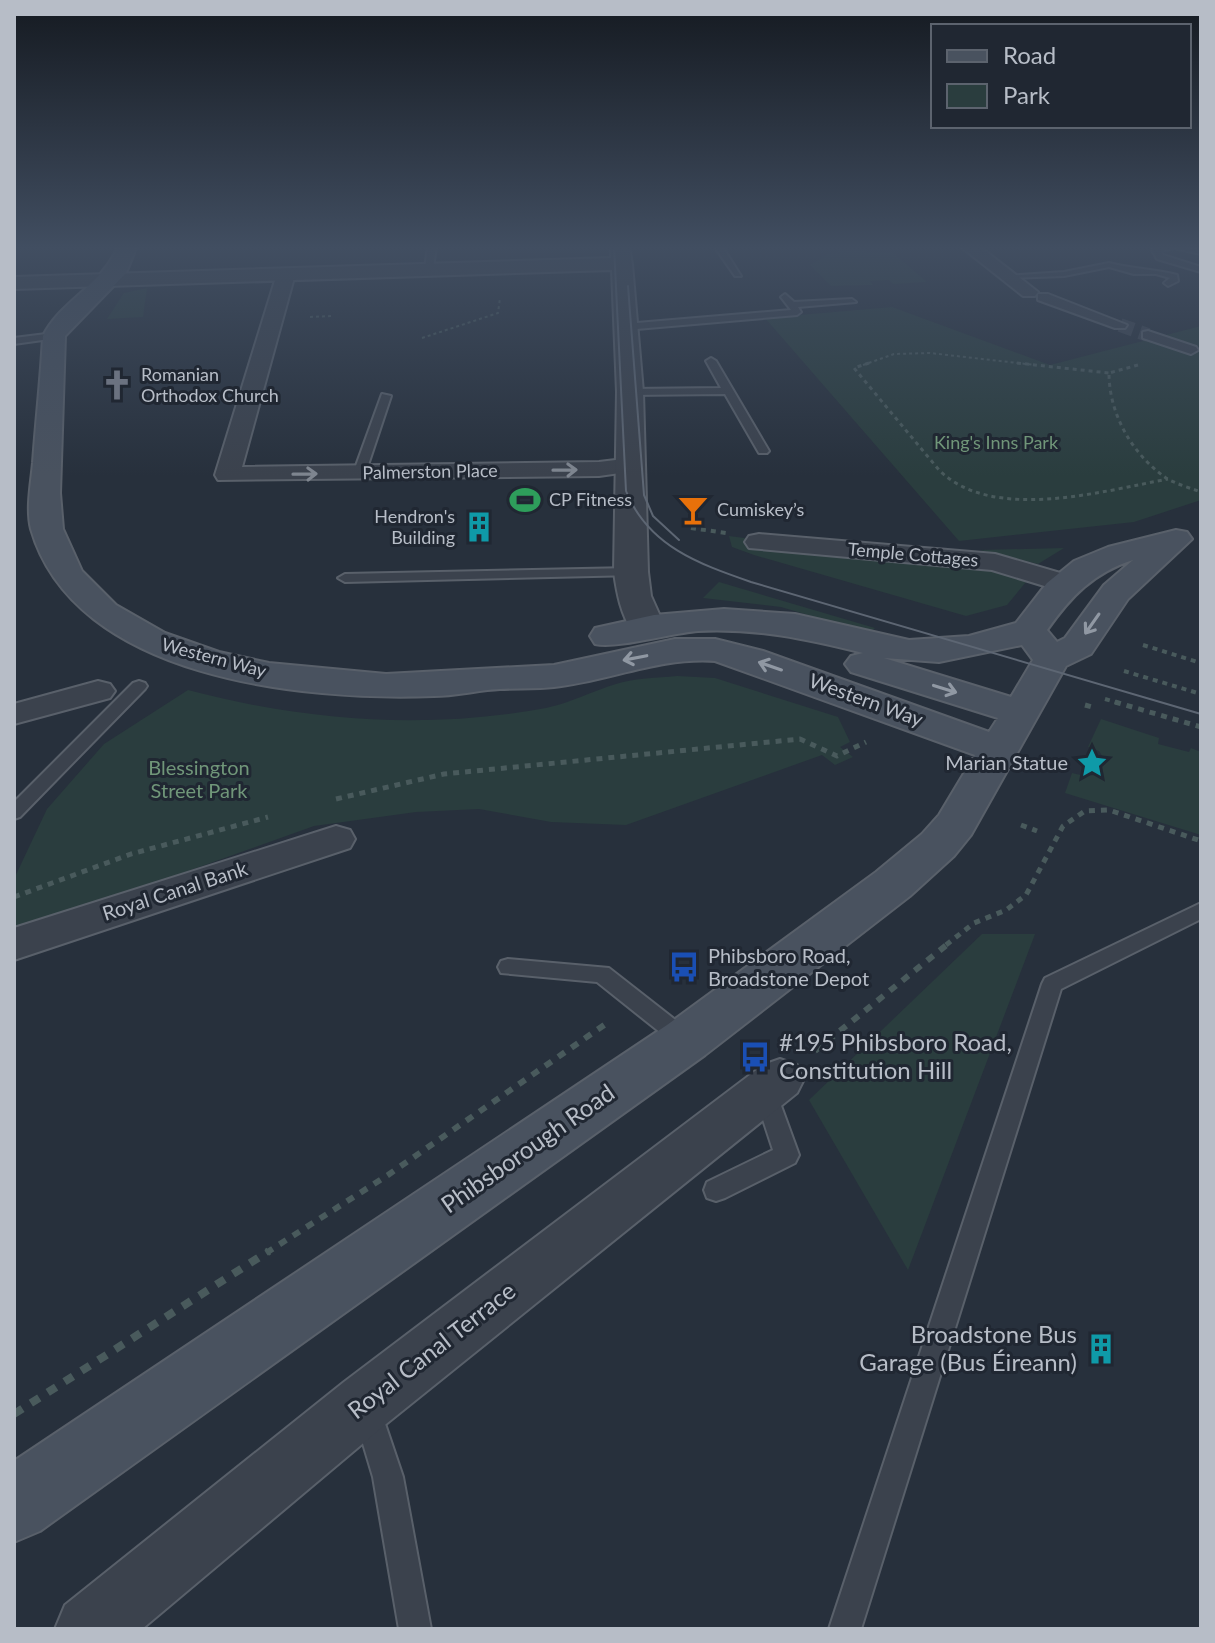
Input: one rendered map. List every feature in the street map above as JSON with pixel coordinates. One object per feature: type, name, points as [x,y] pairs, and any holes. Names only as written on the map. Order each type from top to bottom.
[{"type":"main road","points":[[56,332],[66,323]]},
{"type":"main road","name":"Western Way","points":[[56,332],[45,483],[47,528],[61,567],[88,603],[135,634],[185,654],[284,677],[363,684],[433,685],[493,678],[556,676],[663,653],[713,650],[1011,732]]},
{"type":"main road","points":[[1064,583],[1085,567],[1112,555],[1189,534]]},
{"type":"main road","points":[[1040,645],[1078,646],[1116,592],[1189,534]]},
{"type":"main road","name":"Phibsborough Road","points":[[14,1505],[686,1040],[893,884],[938,845],[970,804],[1011,732],[1064,583]]},
{"type":"main road","name":"Western Way","points":[[493,678],[537,657],[646,625],[681,619],[795,625],[905,651],[1040,645]]},
{"type":"main road","name":"Western Way","points":[[717,620],[1011,732]]},
{"type":"street","name":"Western Way","points":[[53,323],[56,332]]},
{"type":"street","name":"Palmerston Place","points":[[272,323],[227,475],[599,469],[632,465]]},
{"type":"street","points":[[625,323],[632,465],[631,572],[634,596],[646,625]]},
{"type":"street","points":[[1114,323],[1120,325]]},
{"type":"street","points":[[1148,335],[1191,350]]},
{"type":"street","name":"Temple Cottages","points":[[759,542],[995,562],[1064,583]]},
{"type":"street","points":[[14,714],[98,691]]},
{"type":"street","name":"Royal Canal Bank","points":[[14,944],[330,821]]},
{"type":"street","name":"Royal Canal Terrace","points":[[89,1629],[365,1403],[772,1084]]},
{"type":"lane","points":[[625,327],[675,323]]},
{"type":"lane","points":[[14,341],[56,332]]},
{"type":"lane","points":[[711,361],[763,451]]},
{"type":"lane","points":[[630,392],[728,391]]},
{"type":"lane","points":[[359,474],[386,396]]},
{"type":"lane","points":[[345,578],[631,572]]},
{"type":"lane","points":[[14,813],[139,686]]},
{"type":"lane","points":[[845,1629],[1052,984],[1201,910]]},
{"type":"lane","points":[[508,967],[602,974],[686,1040]]},
{"type":"lane","points":[[716,1190],[787,1155],[772,1084]]},
{"type":"lane","points":[[365,1403],[388,1477],[415,1629]]},
{"type":"path","points":[[422,338],[469,323]]},
{"type":"path","points":[[1168,479],[1047,498],[1002,498],[968,490],[949,480],[865,386],[854,368],[894,354],[930,353],[1109,373],[1191,350]]},
{"type":"path","points":[[1109,373],[1109,397],[1122,427],[1140,455],[1168,479],[1201,492]]},
{"type":"path","points":[[1143,645],[1201,663]]},
{"type":"path","points":[[1124,671],[1201,694]]},
{"type":"path","points":[[1105,699],[1201,727]]},
{"type":"path","points":[[1085,705],[1096,708]]},
{"type":"path","points":[[330,821],[444,774],[800,739],[837,756],[846,752]]},
{"type":"path","points":[[772,1084],[974,923],[1002,913],[1030,891],[1062,826],[1073,815],[1101,809],[1201,841]]},
{"type":"path","points":[[14,897],[131,854],[281,813]]},
{"type":"path","points":[[1021,825],[1037,831]]},
{"type":"path","points":[[14,1414],[388,1175],[608,1023]]},
{"type":"green space","name":"King's Inns Park","points":[[769,323],[935,323],[1050,365],[1201,326],[1201,500],[1134,522],[959,541]]},
{"type":"green space","points":[[729,536],[1000,571],[1026,582],[1007,605],[966,616],[754,555],[732,547]]},
{"type":"green space","points":[[1064,548],[1038,564],[980,550]]},
{"type":"green space","points":[[719,582],[875,628],[869,633],[781,607],[703,598]]},
{"type":"green space","name":"Blessington Street Park","points":[[677,676],[715,678],[838,717],[850,742],[840,747],[853,757],[835,765],[822,755],[626,825],[551,822],[479,809],[416,812],[314,826],[14,933],[14,879],[47,809],[104,744],[188,690],[232,701],[321,715],[366,719],[456,719],[546,708],[623,682]]},
{"type":"green space","points":[[1101,719],[1159,738],[1158,744],[1201,752],[1201,835],[1065,793],[1072,773],[1096,775],[1104,759],[1099,751],[1088,747]]},
{"type":"green space","points":[[982,934],[1035,934],[908,1270],[809,1100]]},
{"type":"tunnel","points":[[1120,325],[1148,335]]},
{"type":"tram line","points":[[618,323],[626,491],[648,526],[677,550],[694,560],[751,582],[1201,714]]},
{"type":"tram line","points":[[631,323],[644,495],[653,516],[679,540]]},
{"type":"place","name":"Romanian Orthodox Church","points":[[117,385]]},
{"type":"place","name":"CP Fitness","points":[[525,500]]},
{"type":"place","name":"Cumiskey’s","points":[[693,510]]},
{"type":"place","name":"Hendron's Building","points":[[479,527]]},
{"type":"place","name":"Marian Statue","points":[[1092,763]]},
{"type":"place","name":"Phibsboro Road, Broadstone Depot","points":[[684,967]]},
{"type":"place","name":"#195 Phibsboro Road, Constitution Hill","points":[[755,1057]]},
{"type":"place","name":"Broadstone Bus Garage (Bus Éireann)","points":[[1101,1349]]}]
